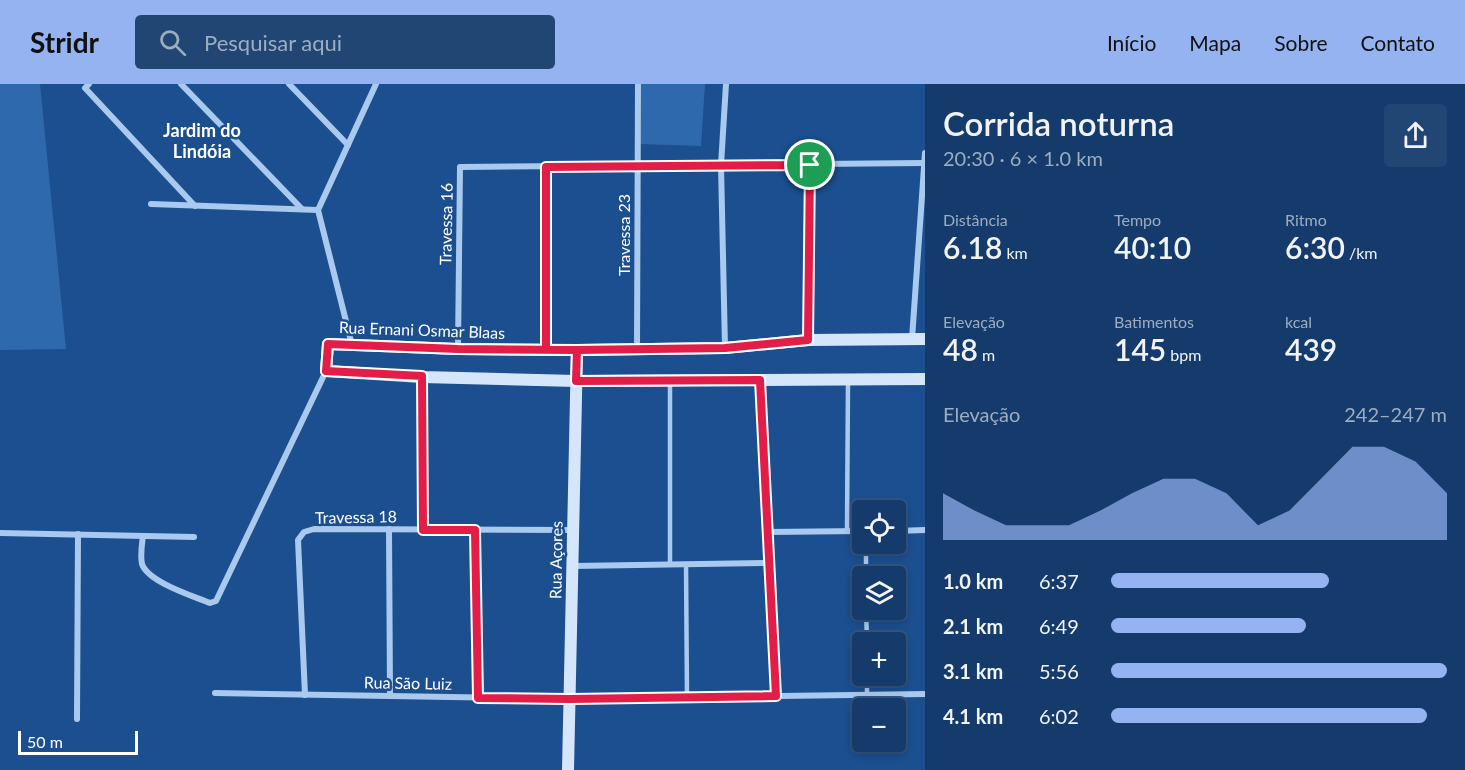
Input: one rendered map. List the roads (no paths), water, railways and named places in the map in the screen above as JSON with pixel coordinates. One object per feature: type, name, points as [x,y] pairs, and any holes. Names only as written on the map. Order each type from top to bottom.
[{"type":"street","points":[[89,84],[85,88],[195,206]]},
{"type":"street","points":[[181,84],[302,209]]},
{"type":"street","points":[[289,84],[348,145]]},
{"type":"street","points":[[352,345],[318,210],[376,84]]},
{"type":"street","name":"Travessa 23","points":[[637,349],[638,84]]},
{"type":"street","points":[[725,348],[721,165],[726,84]]},
{"type":"street","points":[[919,339],[925,153]]},
{"type":"street","name":"Travessa 16","points":[[458,349],[460,167],[924,163]]},
{"type":"street","points":[[808,340],[810,165]]},
{"type":"street","points":[[546,167],[546,350]]},
{"type":"street","points":[[151,204],[318,210]]},
{"type":"street","name":"Rua Ernani Osmar Blaas","points":[[326,371],[328,344],[458,349],[577,350],[725,348],[808,340],[919,339]]},
{"type":"street","name":"Rua Açores","points":[[568,770],[577,350]]},
{"type":"street","points":[[143,536],[142,562],[148,573],[190,595],[210,603],[216,601],[326,371],[576,381],[925,379]]},
{"type":"street","points":[[422,376],[423,530]]},
{"type":"street","points":[[760,380],[776,696]]},
{"type":"street","name":"Travessa 18","points":[[304,695],[298,540],[304,532],[314,529],[573,530]]},
{"type":"street","points":[[389,529],[390,696]]},
{"type":"street","points":[[475,530],[478,698]]},
{"type":"street","points":[[906,531],[925,530]]},
{"type":"street","points":[[768,532],[852,531]]},
{"type":"street","points":[[0,533],[194,537]]},
{"type":"street","points":[[77,718],[78,534]]},
{"type":"street","points":[[573,566],[769,563]]},
{"type":"street","name":"Rua São Luiz","points":[[215,693],[570,699],[925,694]]},
{"type":"lane","points":[[847,531],[848,379]]},
{"type":"lane","points":[[670,380],[670,564]]},
{"type":"lane","points":[[686,564],[687,698]]},
{"type":"lane","points":[[867,686],[867,695]]},
{"type":"district","name":"Jardim do Lindóia","points":[[202,141]]}]
